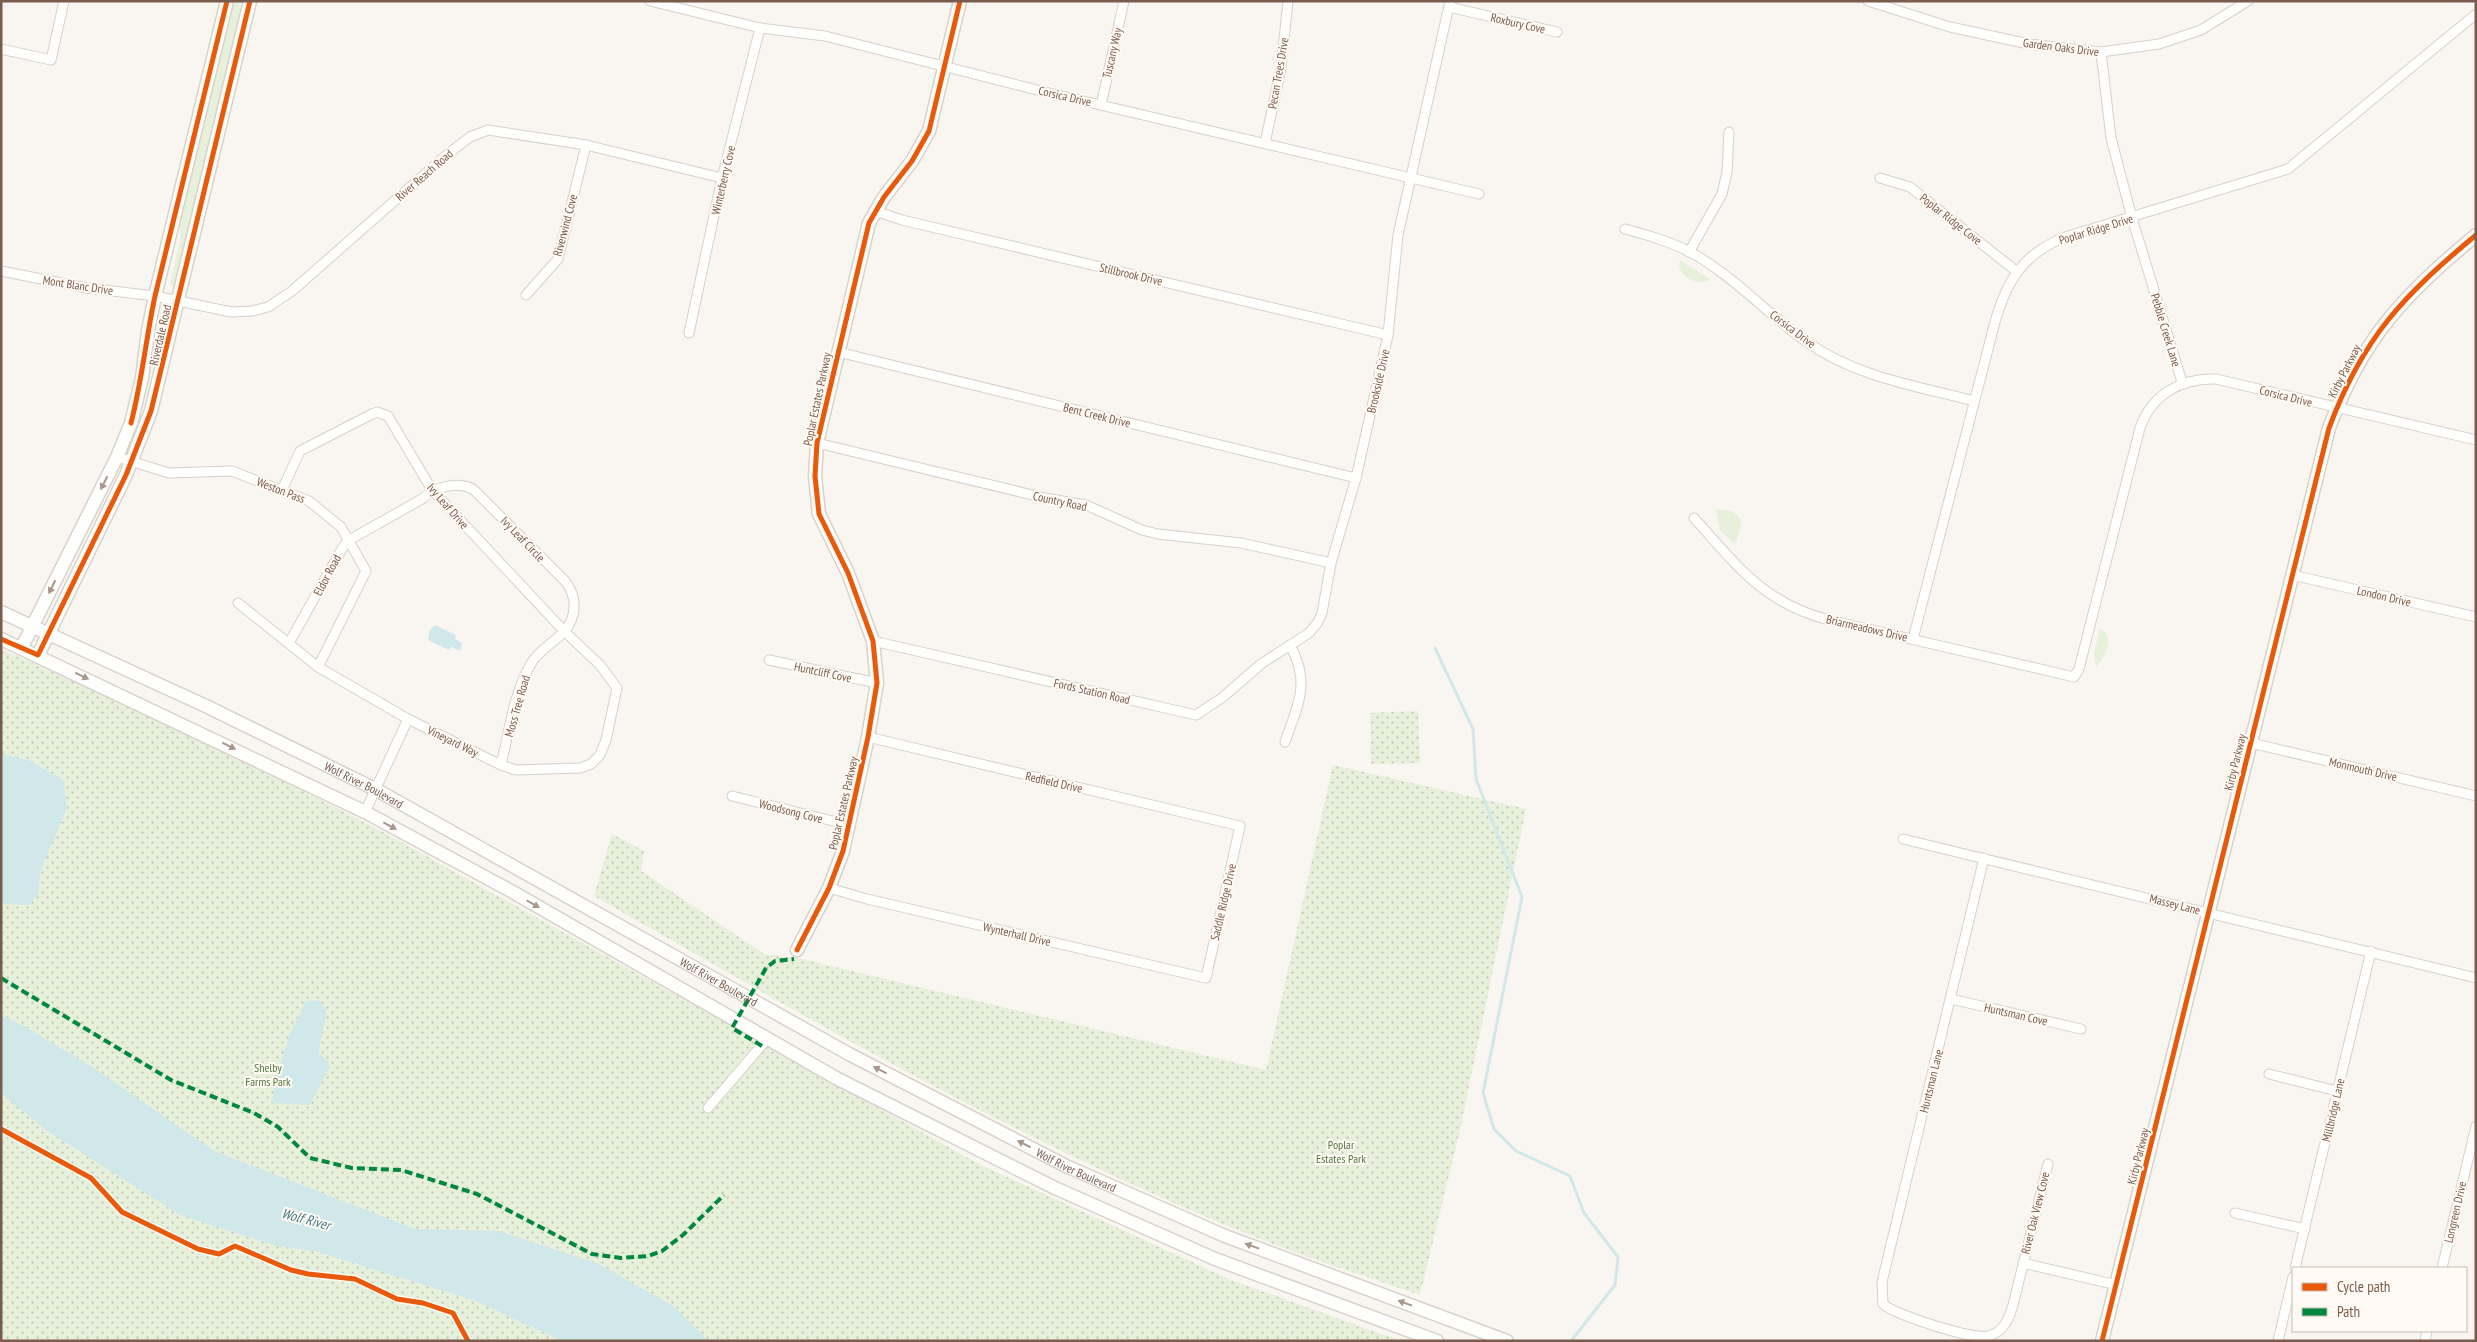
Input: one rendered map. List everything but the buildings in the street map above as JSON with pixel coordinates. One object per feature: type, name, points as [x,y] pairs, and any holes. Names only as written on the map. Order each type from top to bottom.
[{"type":"main road","name":"Riverdale Road","points":[[22,647],[117,457],[130,422],[142,378],[155,296],[227,1]]},
{"type":"main road","name":"Riverdale Road","points":[[38,655],[132,463],[152,411],[250,1]]},
{"type":"main road","name":"Poplar Estates Parkway","points":[[797,950],[829,888],[843,851],[868,737],[877,683],[872,641],[848,573],[818,514],[815,476],[817,443],[866,233],[875,211],[923,145],[934,115],[960,1]]},
{"type":"main road","name":"Kirby Parkway","points":[[2102,1341],[2323,448],[2336,408],[2366,349],[2393,313],[2428,276],[2476,235]]},
{"type":"main road","name":"Wolf River Boulevard","points":[[1,612],[33,624],[375,789],[849,1054],[1066,1166],[1225,1236],[1507,1341]]},
{"type":"main road","name":"Wolf River Boulevard","points":[[1,639],[22,647],[365,812],[511,891],[836,1078],[1055,1188],[1215,1259],[1437,1341]]},
{"type":"street","points":[[1,49],[51,60],[64,1]]},
{"type":"street","name":"Tuscany Way","points":[[1101,105],[1124,1]]},
{"type":"street","name":"Pecan Trees Drive","points":[[1265,144],[1281,68],[1288,1]]},
{"type":"street","name":"Garden Oaks Drive","points":[[1868,1],[1950,27],[2029,44],[2101,52],[2159,44],[2201,30],[2248,1]]},
{"type":"street","name":"Corsica Drive","points":[[653,2],[760,28],[825,36],[1101,105],[1479,194]]},
{"type":"street","name":"Roxbury Cove","points":[[1450,4],[1557,32]]},
{"type":"street","name":"Brookside Drive","points":[[1290,645],[1309,633],[1318,622],[1332,563],[1356,478],[1388,335],[1396,245],[1450,4]]},
{"type":"street","name":"Poplar Ridge Drive","points":[[1913,639],[1999,307],[2016,271],[2041,249],[2053,242],[2288,169],[2476,14]]},
{"type":"street","name":"Winterberry Cove","points":[[689,333],[722,178],[760,28]]},
{"type":"street","name":"Pebble Creek Lane","points":[[2074,677],[2079,669],[2142,422],[2158,398],[2182,382],[2132,218],[2111,138],[2101,52]]},
{"type":"street","name":"River Reach Road","points":[[155,296],[231,312],[252,311],[268,307],[292,291],[470,137],[488,130],[586,145],[722,178]]},
{"type":"street","points":[[1689,252],[1722,194],[1727,172],[1729,132]]},
{"type":"street","name":"Riverwind Cove","points":[[526,295],[558,259],[586,145]]},
{"type":"street","name":"Poplar Ridge Cove","points":[[1880,178],[1910,188],[2016,271]]},
{"type":"street","name":"Stillbrook Drive","points":[[875,211],[910,222],[1388,335]]},
{"type":"street","name":"Corsica Drive","points":[[1625,229],[1660,239],[1689,252],[1722,273],[1807,342],[1844,363],[1881,377],[1974,401]]},
{"type":"street","name":"Mont Blanc Drive","points":[[1,271],[87,288],[155,296]]},
{"type":"street","name":"Bent Creek Drive","points":[[838,352],[1356,478]]},
{"type":"street","name":"Corsica Drive","points":[[2182,382],[2216,379],[2476,440]]},
{"type":"street","name":"Ivy Leaf Drive","points":[[282,490],[300,452],[377,412],[388,416],[432,490],[564,631],[600,665]]},
{"type":"street","name":"Country Road","points":[[817,443],[1053,500],[1086,505],[1142,530],[1158,534],[1241,543],[1332,563]]},
{"type":"street","name":"Weston Pass","points":[[117,457],[169,473],[232,471],[309,501],[342,527],[366,571],[318,667]]},
{"type":"street","name":"Ivy Leaf Circle","points":[[432,490],[455,484],[465,485],[473,489],[565,581],[570,588],[574,610],[571,622],[564,631]]},
{"type":"street","name":"Eldor Road","points":[[289,643],[343,547],[349,540],[422,499],[432,490]]},
{"type":"street","name":"Briarmeadows Drive","points":[[1694,518],[1750,579],[1783,603],[1811,615],[2074,677]]},
{"type":"street","name":"London Drive","points":[[2292,575],[2476,618]]},
{"type":"street","name":"Vineyard Way","points":[[238,603],[318,667],[408,719],[501,765],[516,770],[565,770],[586,766],[596,759],[606,740],[617,688],[600,665]]},
{"type":"street","name":"Moss Tree Road","points":[[501,765],[526,673],[538,655],[564,631]]},
{"type":"street","name":"Fords Station Road","points":[[872,641],[1196,716],[1223,697],[1261,664],[1290,645]]},
{"type":"street","points":[[1285,742],[1296,708],[1302,679],[1300,664],[1290,645]]},
{"type":"street","name":"Huntcliff Cove","points":[[769,660],[877,683]]},
{"type":"street","points":[[365,812],[408,719]]},
{"type":"street","name":"Redfield Drive","points":[[868,737],[1240,826]]},
{"type":"street","name":"Monmouth Drive","points":[[2251,743],[2476,796]]},
{"type":"street","name":"Woodsong Cove","points":[[732,796],[849,825]]},
{"type":"street","name":"Saddle Ridge Drive","points":[[1206,978],[1240,826]]},
{"type":"street","name":"Massey Lane","points":[[1903,839],[2476,978]]},
{"type":"street","name":"Huntsman Lane","points":[[1883,1304],[1882,1282],[1984,858]]},
{"type":"street","name":"Wynterhall Drive","points":[[829,888],[867,899],[1206,978]]},
{"type":"street","name":"Millbridge Lane","points":[[2295,1267],[2371,952]]},
{"type":"street","name":"Huntsman Cove","points":[[1951,999],[2081,1029]]},
{"type":"street","points":[[708,1108],[767,1039]]},
{"type":"street","points":[[2269,1074],[2338,1091]]},
{"type":"street","name":"Longreen Drive","points":[[2442,1267],[2476,1126]]},
{"type":"street","name":"River Oak View Cove","points":[[1883,1304],[1894,1311],[1971,1336],[1989,1336],[2002,1329],[2006,1323],[2023,1263],[2048,1164]]},
{"type":"street","points":[[2235,1213],[2305,1229]]},
{"type":"street","points":[[2023,1263],[2117,1286]]},
{"type":"street","points":[[2278,1341],[2292,1281]]},
{"type":"green space","points":[[232,1],[241,1],[239,21],[176,284],[173,286],[170,283],[180,241],[180,220]]},
{"type":"green space","points":[[1680,260],[1711,280],[1696,282],[1688,278],[1679,267]]},
{"type":"green space","points":[[1716,509],[1732,511],[1740,518],[1741,526],[1735,545],[1720,530]]},
{"type":"green space","points":[[2100,628],[2105,632],[2108,642],[2103,658],[2096,667],[2094,653]]},
{"type":"green space","name":"Shelby Farms Park","points":[[1,649],[136,709],[243,760],[385,833],[981,1165],[1231,1280],[1401,1341],[1,1341]]},
{"type":"green space","points":[[1418,711],[1420,763],[1371,764],[1370,713]]},
{"type":"green space","name":"Poplar Estates Park","points":[[1333,765],[1526,809],[1460,1130],[1420,1295],[1313,1259],[1250,1235],[1165,1199],[1081,1160],[916,1077],[754,988],[594,896],[612,834],[644,851],[641,871],[764,954],[802,959],[1266,1070]]},
{"type":"water","points":[[435,625],[456,635],[455,639],[462,643],[461,649],[458,650],[451,647],[449,650],[428,640],[430,630]]},
{"type":"water","points":[[1,753],[31,761],[63,780],[67,808],[40,872],[39,894],[28,905],[1,904]]},
{"type":"water","points":[[318,1000],[326,1009],[319,1053],[329,1063],[327,1072],[310,1105],[272,1103],[278,1071],[289,1037],[305,1002]]},
{"type":"water","name":"Wolf River","points":[[1,1015],[24,1026],[91,1066],[214,1151],[415,1229],[499,1231],[599,1264],[673,1306],[709,1341],[562,1341],[476,1301],[315,1251],[276,1246],[180,1215],[46,1130],[1,1093]]},
{"type":"waterway","points":[[1435,648],[1473,729],[1476,779],[1522,897],[1483,1093],[1494,1129],[1516,1151],[1570,1176],[1584,1213],[1618,1257],[1615,1285],[1571,1341]]},
{"type":"marked path","points":[[762,1046],[732,1028],[766,968],[775,961],[794,959]]},
{"type":"marked path","points":[[1,978],[171,1080],[254,1113],[278,1127],[310,1158],[352,1168],[401,1170],[477,1194],[592,1254],[621,1258],[648,1256],[662,1251],[683,1235],[724,1195]]},
{"type":"cycle path","points":[[131,423],[155,296],[227,1]]},
{"type":"cycle path","points":[[1,639],[38,655],[126,475],[151,411],[250,1]]},
{"type":"cycle path","points":[[797,950],[829,888],[843,851],[868,737],[877,683],[873,641],[848,573],[819,514],[815,476],[817,443],[869,223],[884,197],[912,161],[929,131],[960,1]]},
{"type":"cycle path","points":[[2102,1341],[2329,428],[2356,368],[2388,320],[2427,278],[2476,235]]},
{"type":"cycle path","points":[[1,1129],[91,1178],[122,1212],[198,1249],[219,1254],[235,1246],[291,1270],[308,1274],[355,1279],[397,1299],[423,1303],[453,1313],[468,1341]]}]
